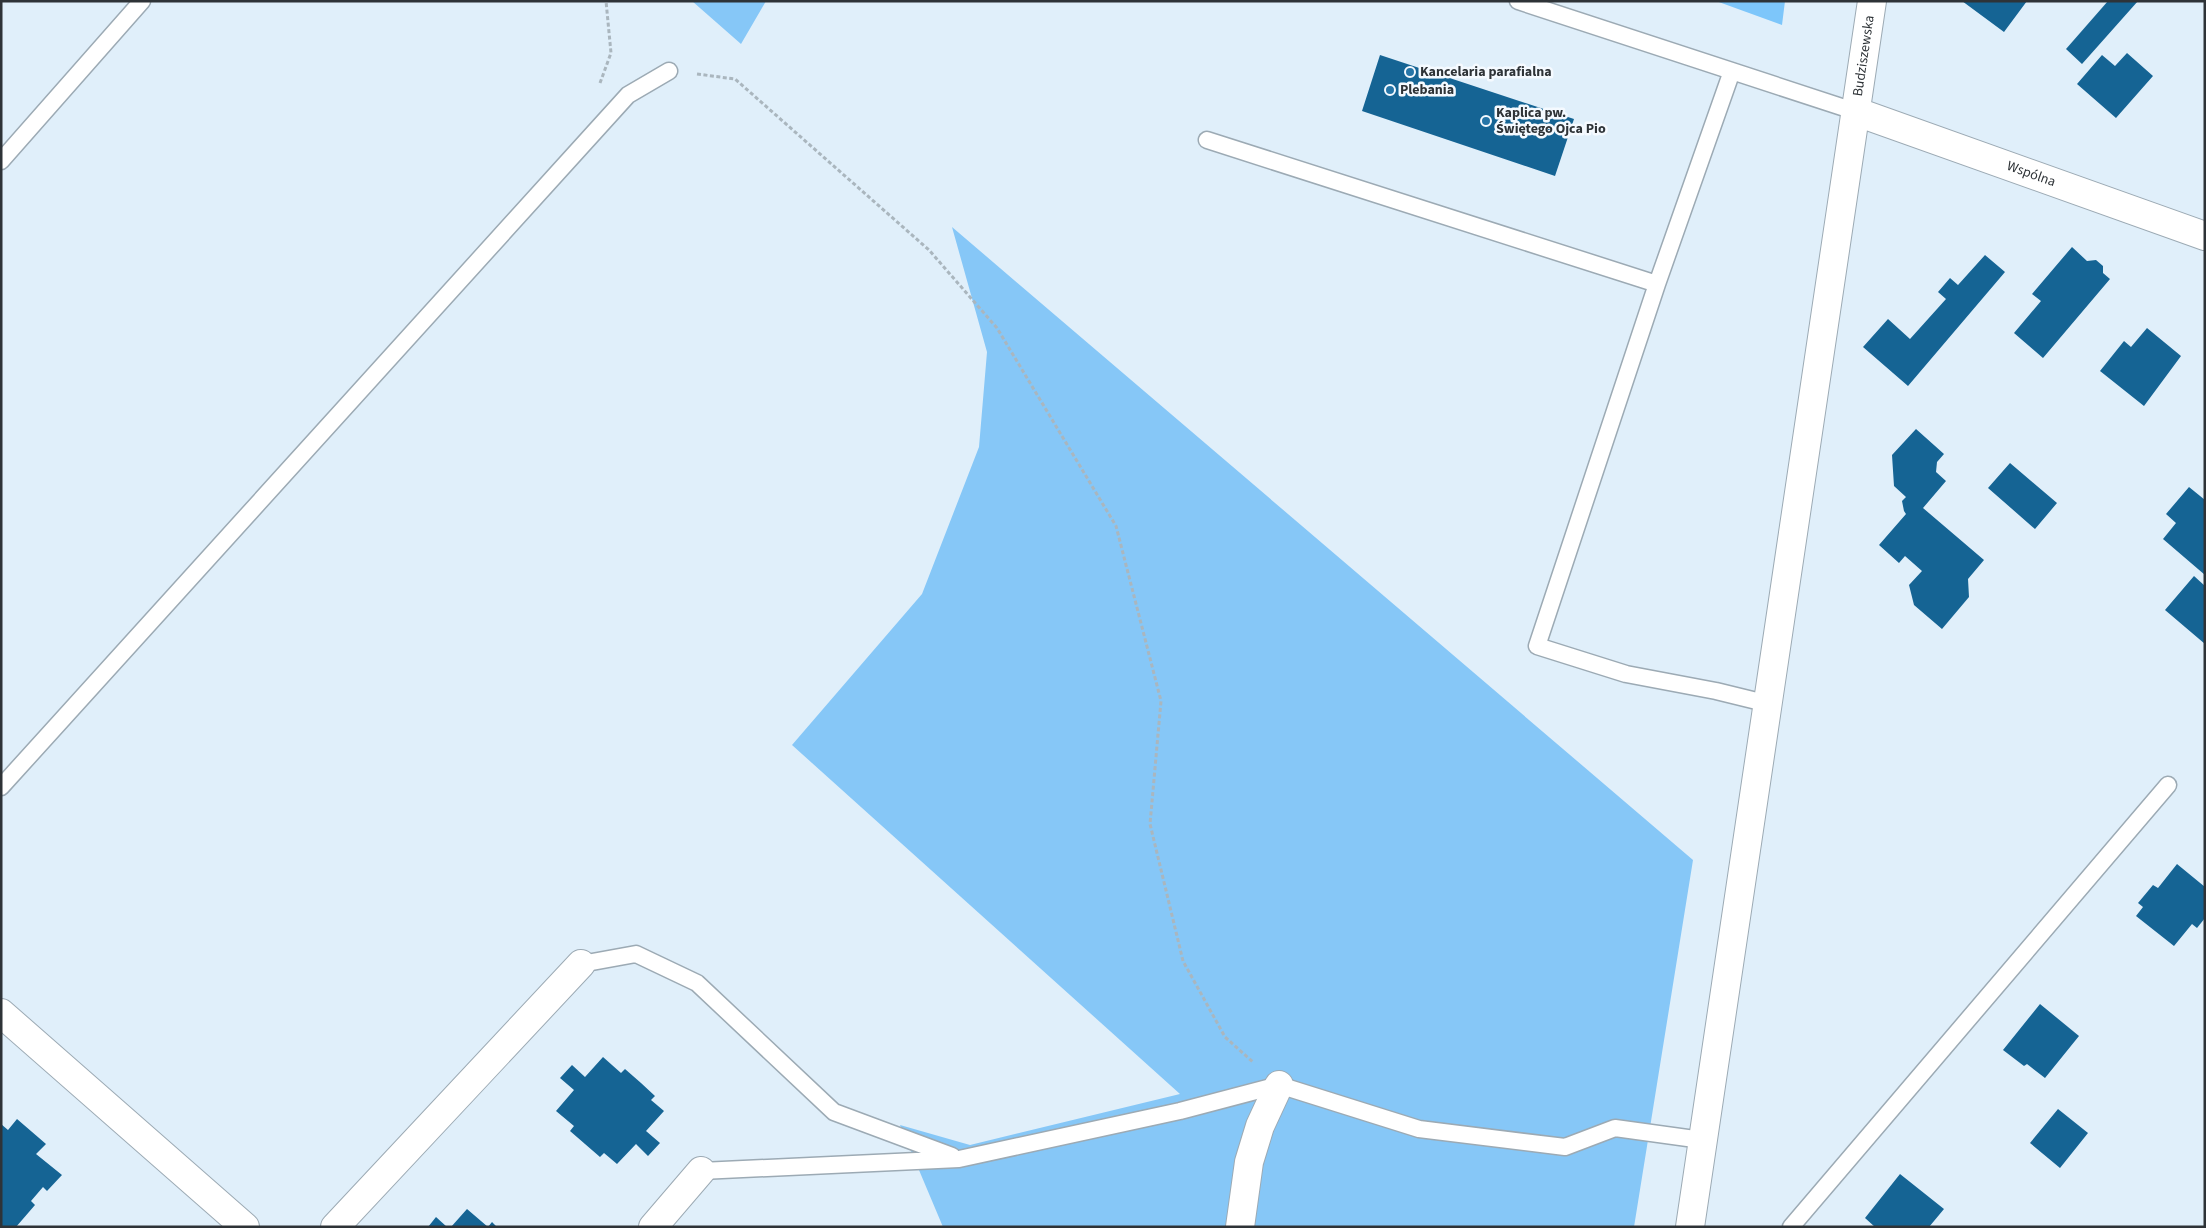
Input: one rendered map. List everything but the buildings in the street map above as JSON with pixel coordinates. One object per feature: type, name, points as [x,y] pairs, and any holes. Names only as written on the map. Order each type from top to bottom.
[{"type":"street","name":"Budziszewska","points":[[1690,1227],[1872,1]]},
{"type":"street","name":"Wspólna","points":[[1857,112],[2205,236]]},
{"type":"street","points":[[335,1227],[581,964]]},
{"type":"street","points":[[1,1013],[244,1227]]},
{"type":"street","points":[[1240,1227],[1249,1162],[1260,1126],[1279,1085]]},
{"type":"street","points":[[653,1227],[701,1171]]},
{"type":"lane","points":[[1,161],[142,1]]},
{"type":"lane","points":[[1518,1],[1857,112]]},
{"type":"lane","points":[[1,787],[628,96],[669,71]]},
{"type":"lane","points":[[1732,71],[1657,284],[1537,646],[1626,674],[1769,704]]},
{"type":"lane","points":[[1207,140],[1657,284]]},
{"type":"lane","points":[[1791,1227],[2168,785]]},
{"type":"lane","points":[[581,964],[636,954],[698,983],[834,1112],[959,1159]]},
{"type":"lane","points":[[701,1171],[959,1159],[1180,1111],[1279,1085],[1419,1129],[1565,1147],[1615,1128],[1702,1140]]},
{"type":"path","points":[[598,90],[610,53],[606,1]]},
{"type":"path","points":[[669,71],[735,79],[929,250],[997,328],[1017,361],[1116,526],[1161,701],[1150,824],[1183,960],[1224,1037],[1279,1085]]},
{"type":"shaded area","points":[[692,1],[766,1],[741,44]]},
{"type":"shaded area","points":[[1716,1],[1785,1],[1782,25]]},
{"type":"shaded area","points":[[952,227],[1693,860],[1634,1227],[943,1227],[900,1125],[970,1145],[1180,1094],[792,745],[922,594],[979,447],[987,352]]},
{"type":"place","name":"Kancelaria parafialna","points":[[1410,72]]},
{"type":"place","name":"Plebania","points":[[1390,90]]},
{"type":"place","name":"Kaplica pw. Świętego Ojca Pio","points":[[1486,121]]}]
